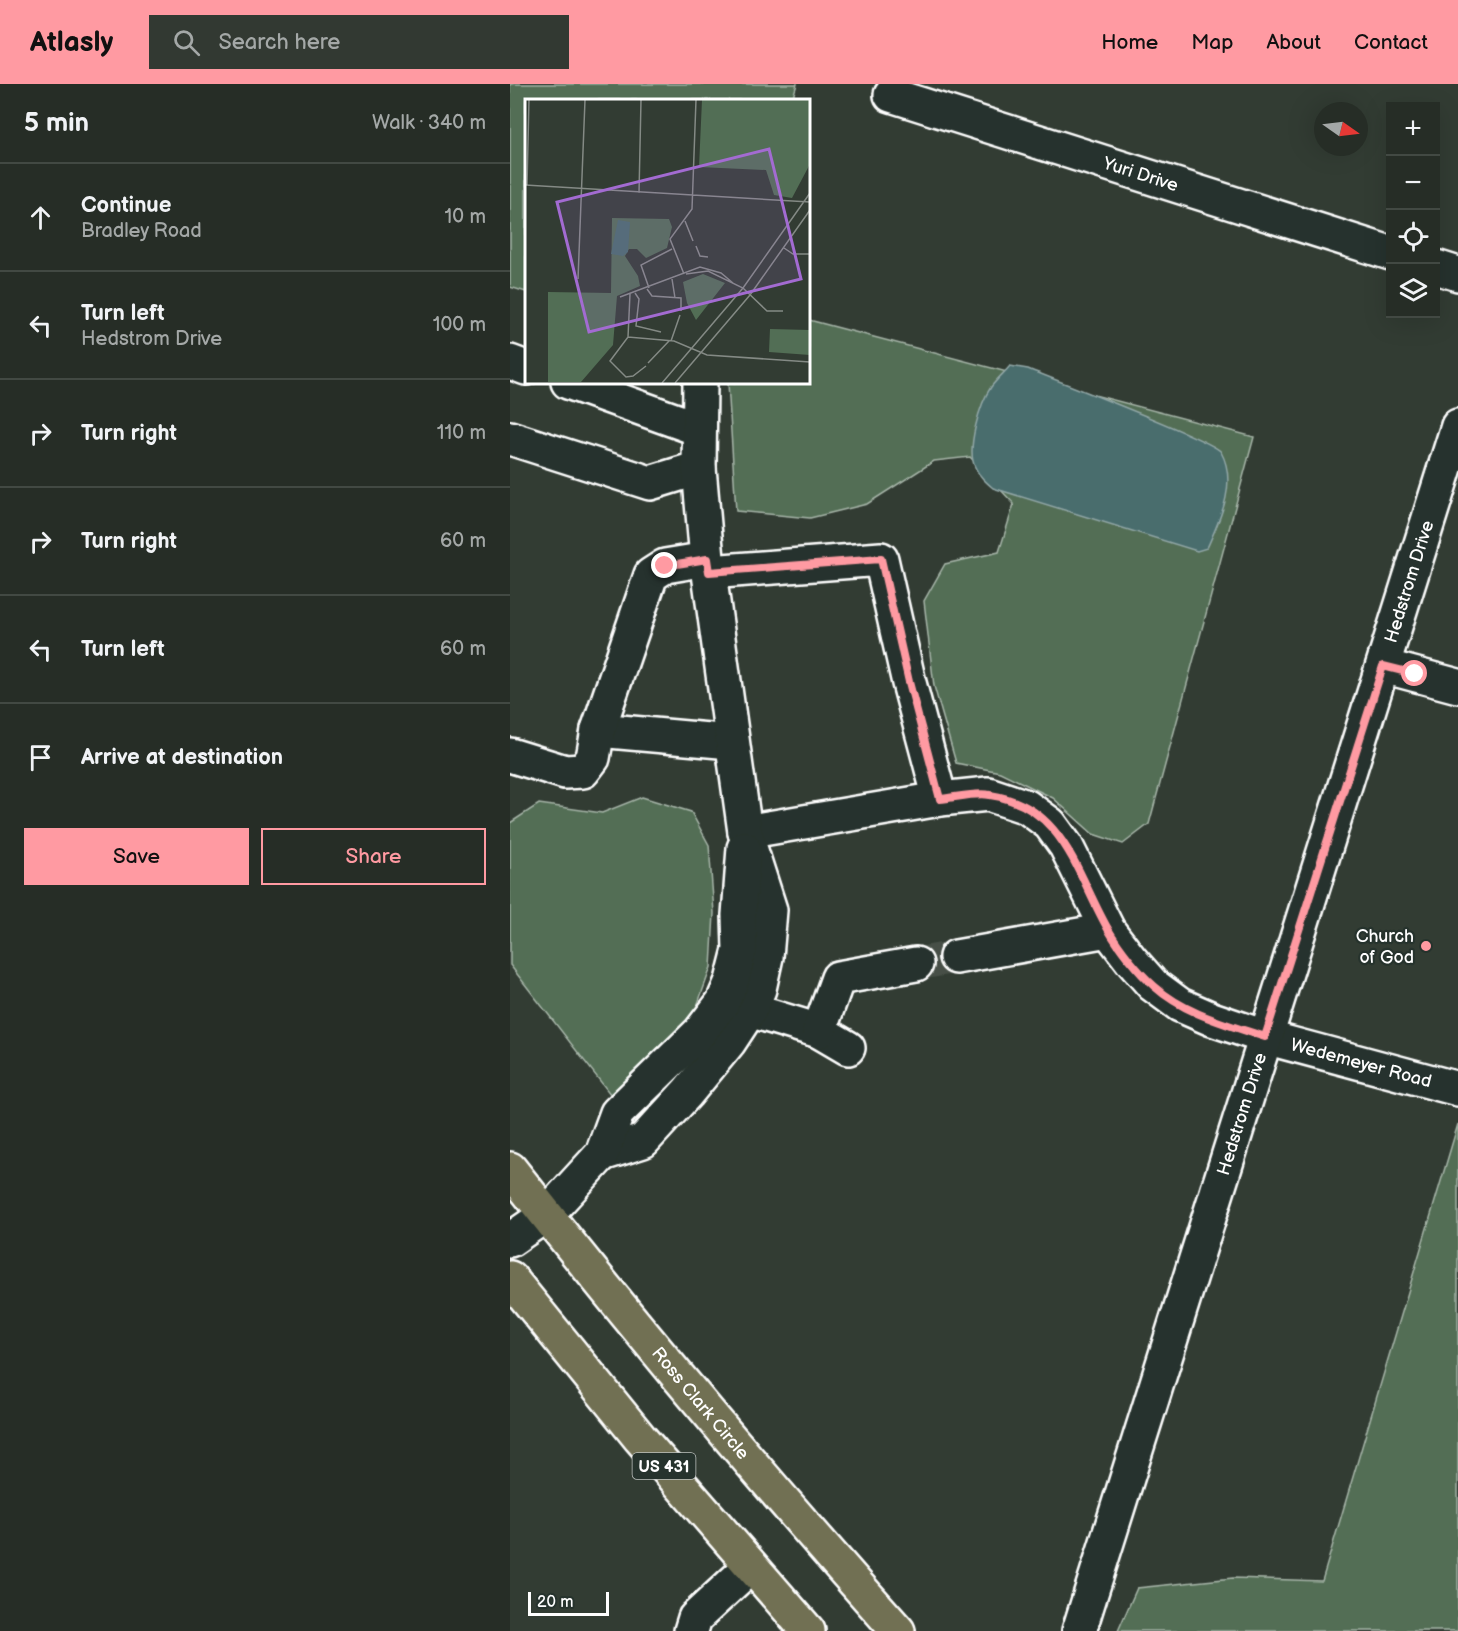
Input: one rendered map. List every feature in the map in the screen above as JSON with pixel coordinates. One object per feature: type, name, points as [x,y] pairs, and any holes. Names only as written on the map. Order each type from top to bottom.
[{"type":"highway","name":"Ross Clark Circle","points":[[510,1169],[766,1482],[898,1631]]},
{"type":"highway","name":"US 431","points":[[510,1278],[640,1438],[808,1631]]},
{"type":"street","name":"Yuri Drive","points":[[891,95],[1386,252]]},
{"type":"street","points":[[1440,268],[1458,274]]},
{"type":"street","points":[[510,362],[525,368]]},
{"type":"street","points":[[574,384],[699,429]]},
{"type":"street","points":[[510,1240],[546,1215],[602,1154],[643,1141],[729,1042],[737,1006],[759,989],[770,910],[745,832],[731,742],[708,566],[699,468],[700,384]]},
{"type":"street","name":"Hedstrom Drive","points":[[1079,1631],[1458,426]]},
{"type":"street","points":[[510,438],[650,483],[699,468]]},
{"type":"street","points":[[510,754],[565,772],[583,771],[593,758],[598,730],[651,575],[665,566],[881,559],[909,682],[940,799]]},
{"type":"street","points":[[1383,666],[1458,686]]},
{"type":"street","points":[[598,730],[731,742]]},
{"type":"street","name":"Wedemeyer Road","points":[[745,832],[940,799],[988,794],[1027,807],[1050,824],[1066,846],[1108,930],[1153,985],[1180,1005],[1265,1037],[1458,1089]]},
{"type":"street","points":[[956,957],[1108,930]]},
{"type":"street","points":[[819,1031],[838,978],[916,964]]},
{"type":"street","points":[[737,1006],[819,1031],[848,1048]]},
{"type":"street","points":[[691,1631],[695,1617],[750,1567]]},
{"type":"green space","points":[[510,84],[797,84],[792,99],[525,99],[525,292],[510,287]]},
{"type":"green space","points":[[810,320],[1254,437],[1149,824],[1123,844],[1093,834],[1053,798],[1000,772],[956,763],[934,686],[924,601],[945,564],[999,552],[1014,504],[970,457],[934,461],[867,504],[810,518],[736,511],[728,384],[810,384]]},
{"type":"green space","points":[[642,797],[691,812],[709,845],[714,913],[711,967],[696,1009],[653,1062],[614,1099],[510,965],[510,823],[539,804],[602,813]]},
{"type":"green space","points":[[1458,1124],[1458,1631],[1118,1631],[1137,1588],[1233,1578],[1322,1581]]},
{"type":"water","points":[[1010,366],[1028,369],[1132,410],[1192,436],[1221,452],[1228,476],[1227,488],[1222,513],[1207,548],[1197,551],[993,488],[975,467],[973,438],[987,394]]},
{"type":"tunnel","points":[[916,964],[956,957]]},
{"type":"place","name":"Church of God","points":[[1426,946]]},
{"type":"route","points":[[665,566],[707,559],[709,572],[881,559],[909,682],[940,799],[988,794],[1027,807],[1050,824],[1066,846],[1108,930],[1153,985],[1180,1005],[1212,1019],[1265,1037],[1383,666],[1415,674]]}]
